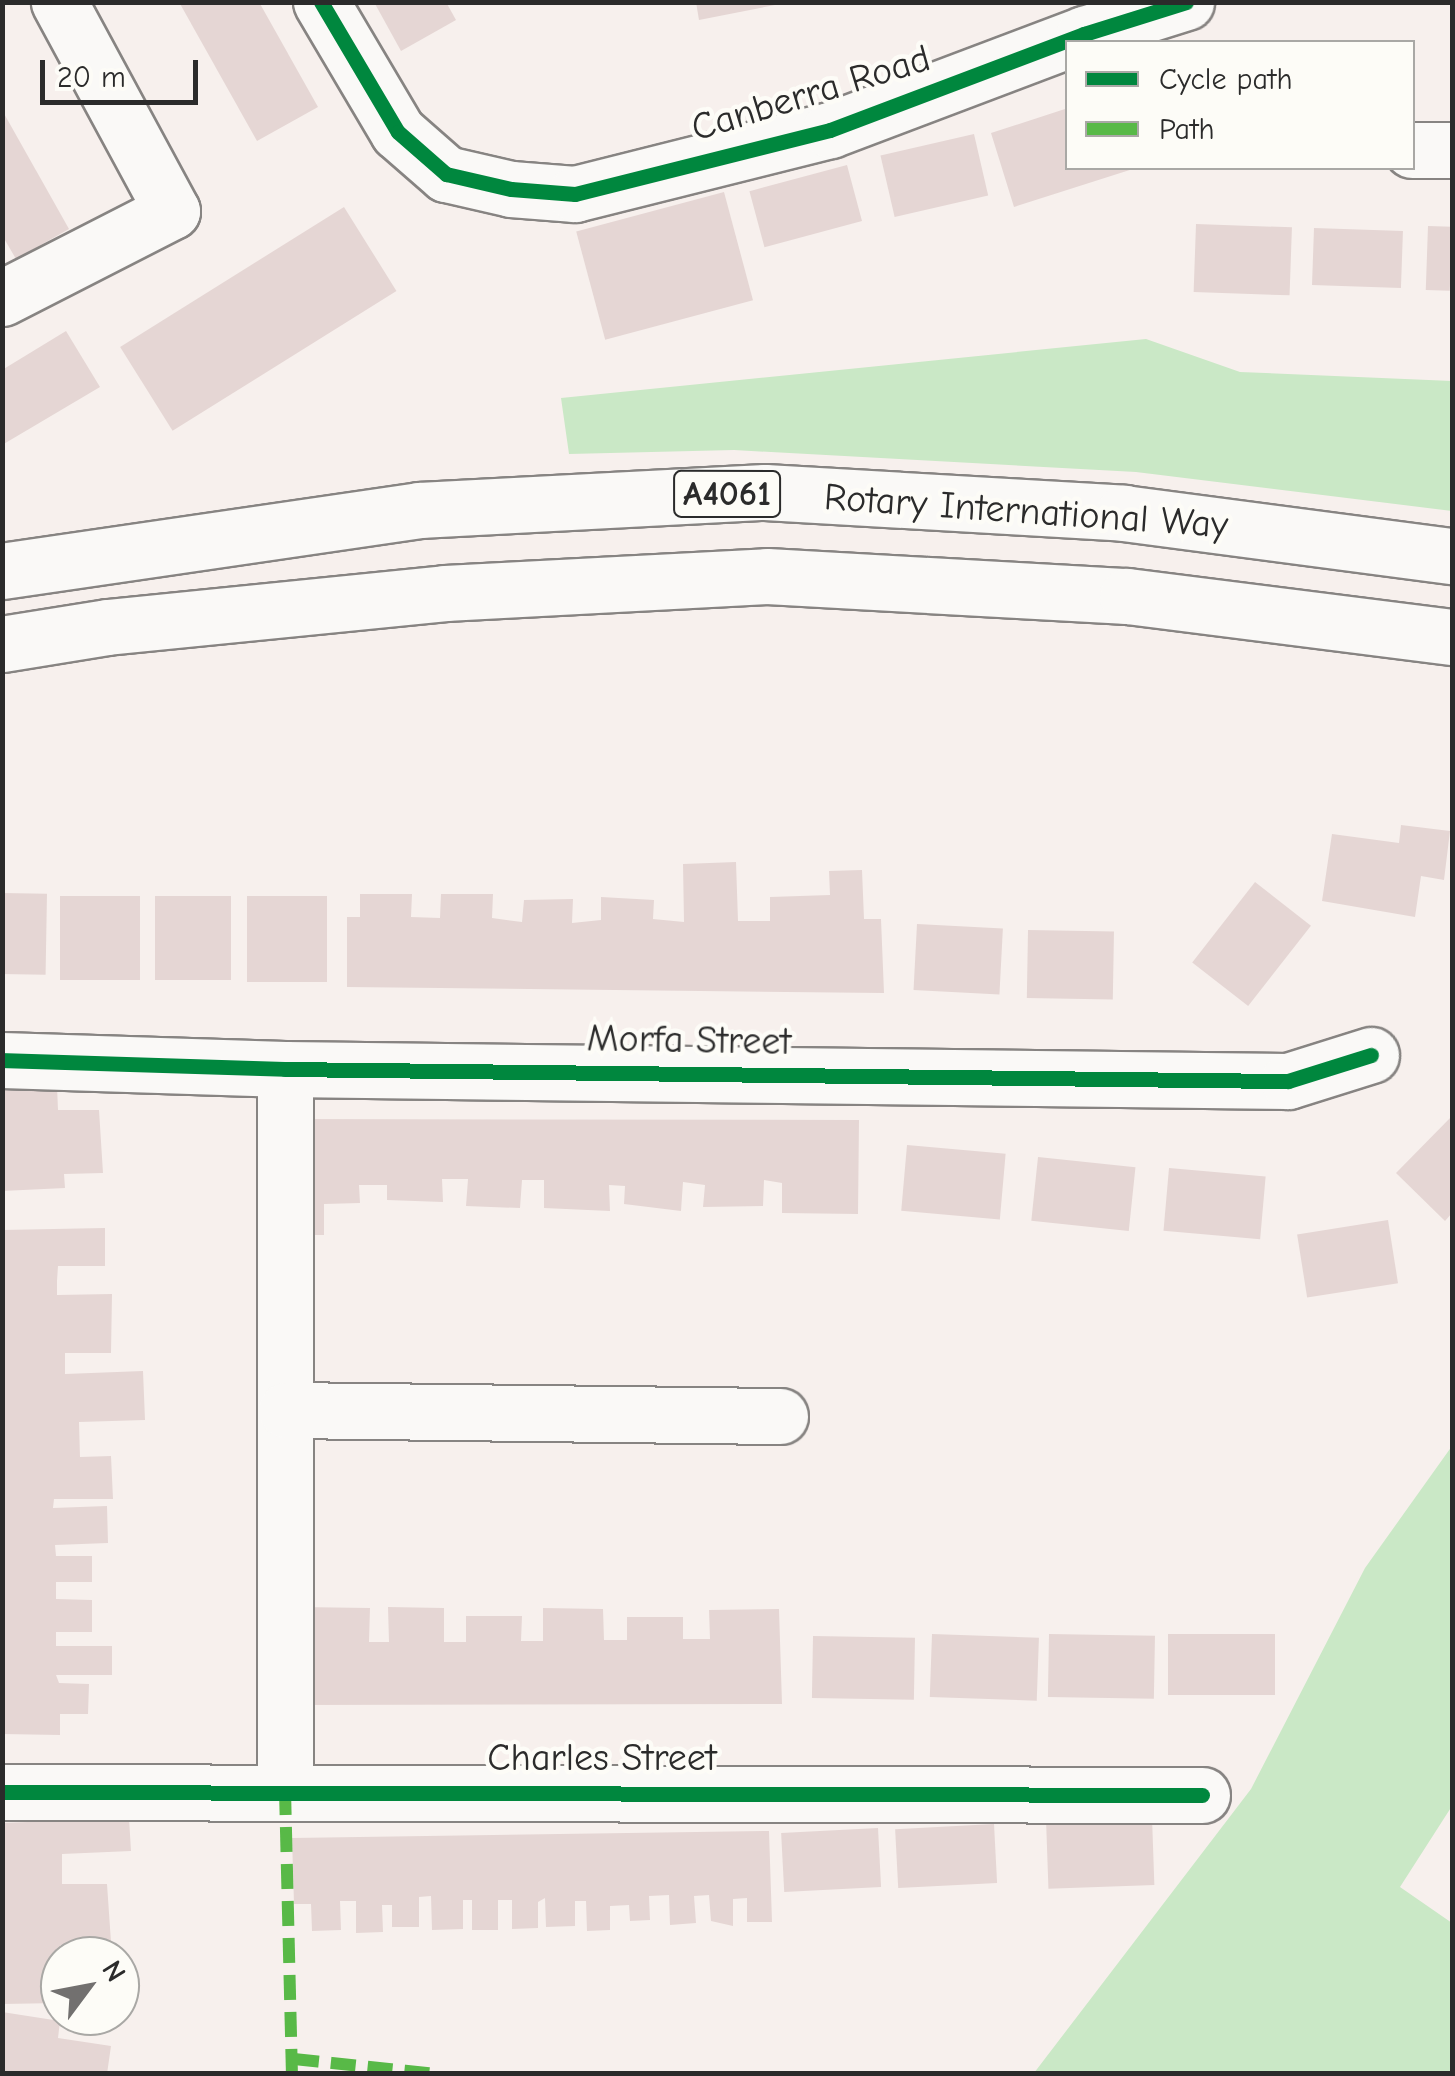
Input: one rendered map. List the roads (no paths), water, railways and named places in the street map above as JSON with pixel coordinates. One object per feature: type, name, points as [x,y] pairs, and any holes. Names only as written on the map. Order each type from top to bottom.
[{"type":"street","points":[[2,298],[172,210],[59,2]]},
{"type":"street","name":"Canberra Road","points":[[320,2],[398,132],[446,174],[512,189],[575,194],[830,130],[1080,18],[1184,3]]},
{"type":"street","points":[[1184,3],[1195,40]]},
{"type":"street","points":[[1415,150],[1452,150]]},
{"type":"street","name":"Rotary International Way","points":[[2,571],[418,510],[766,492],[1124,513],[1452,556]]},
{"type":"street","name":"Rotary International Way","points":[[2,644],[106,627],[445,593],[767,576],[1127,596],[1452,637]]},
{"type":"street","name":"Morfa Street","points":[[2,1060],[284,1069],[1288,1081],[1371,1055]]},
{"type":"street","points":[[284,1069],[286,1790]]},
{"type":"street","points":[[286,1410],[780,1416]]},
{"type":"street","name":"Charles Street","points":[[2,1792],[1202,1795]]}]
